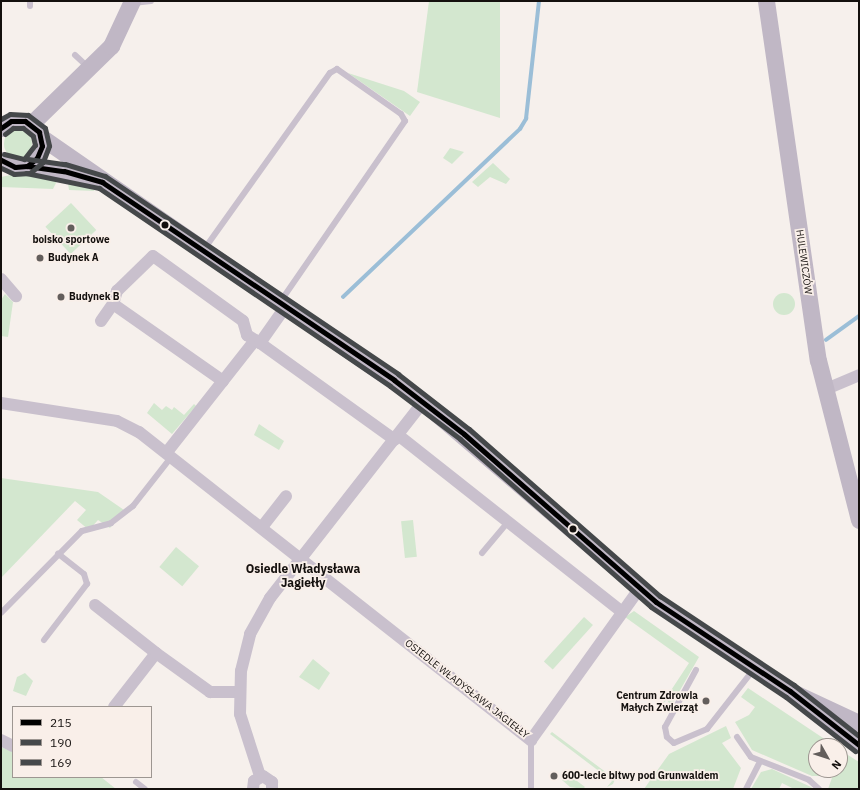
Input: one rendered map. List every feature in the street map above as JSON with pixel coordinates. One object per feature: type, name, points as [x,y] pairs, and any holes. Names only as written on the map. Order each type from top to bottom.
[{"type":"street","name":"HULEWICZÓW","points":[[766,1],[824,390],[859,520]]},
{"type":"street","points":[[11,166],[39,154],[36,130],[117,37],[132,2]]},
{"type":"street","points":[[2,124],[18,120],[36,130],[102,182],[283,304],[423,402],[640,588],[754,669],[790,691],[859,723]]},
{"type":"street","points":[[11,166],[64,171],[102,182]]},
{"type":"street","points":[[101,322],[113,304],[117,290],[153,256],[243,322],[247,334],[396,438],[621,611]]},
{"type":"street","points":[[1,279],[16,296]]},
{"type":"street","points":[[113,304],[223,381]]},
{"type":"street","points":[[169,454],[223,381],[258,342],[283,304]]},
{"type":"street","points":[[824,390],[859,375]]},
{"type":"street","points":[[260,776],[245,736],[239,692],[250,634],[260,614],[423,402]]},
{"type":"street","name":"OSIEDLE WŁADYSŁAWA JAGIEŁŁY","points":[[1,403],[117,421],[169,454],[531,740],[621,611],[640,588]]},
{"type":"street","points":[[262,527],[286,496]]},
{"type":"street","points":[[95,605],[156,653],[210,692],[239,692]]},
{"type":"street","points":[[115,706],[156,653]]},
{"type":"street","points":[[790,691],[859,745]]},
{"type":"street","points":[[1,740],[12,746]]},
{"type":"street","points":[[253,789],[254,781],[260,776]]},
{"type":"street","points":[[260,776],[270,778],[272,789]]},
{"type":"lane","points":[[132,2],[151,1]]},
{"type":"lane","points":[[75,55],[90,69]]},
{"type":"lane","points":[[204,251],[330,73],[337,69],[401,114],[405,121],[283,304]]},
{"type":"lane","points":[[1,613],[82,531],[120,517],[169,454]]},
{"type":"lane","points":[[482,553],[507,523]]},
{"type":"lane","points":[[44,640],[87,584],[84,574],[58,554]]},
{"type":"lane","points":[[696,670],[665,727],[667,737],[674,743],[707,729],[754,669]]},
{"type":"lane","points":[[737,737],[744,750],[760,762],[809,780],[819,789]]},
{"type":"lane","points":[[530,789],[531,740]]},
{"type":"lane","points":[[746,789],[760,762]]},
{"type":"lane","points":[[136,782],[145,789]]},
{"type":"green space","points":[[429,1],[500,1],[500,118],[417,92]]},
{"type":"green space","points":[[348,73],[404,91],[420,102],[410,116]]},
{"type":"green space","points":[[18,130],[28,134],[32,144],[28,154],[18,158],[8,154],[4,144],[8,134]]},
{"type":"green space","points":[[450,148],[464,152],[452,164],[443,158]]},
{"type":"green space","points":[[493,163],[510,179],[506,184],[490,177],[478,187],[472,182]]},
{"type":"green space","points":[[20,173],[60,175],[53,189],[1,187],[1,177]]},
{"type":"green space","points":[[67,177],[84,184],[95,191],[69,190]]},
{"type":"green space","name":"boisko sportowe","points":[[71,203],[96,230],[71,254],[45,227]]},
{"type":"green space","points":[[784,293],[792,296],[795,304],[792,312],[784,315],[776,312],[773,304],[776,296]]},
{"type":"green space","points":[[5,294],[13,302],[8,337],[1,336],[1,300]]},
{"type":"green space","points":[[154,403],[162,410],[166,406],[172,410],[174,407],[184,415],[194,404],[196,406],[172,434],[147,413]]},
{"type":"green space","points":[[259,424],[284,441],[279,450],[254,435]]},
{"type":"green space","points":[[1,478],[98,492],[124,510],[110,528],[98,520],[89,530],[77,520],[86,510],[75,501],[1,578]]},
{"type":"green space","points":[[413,520],[417,557],[405,558],[401,521]]},
{"type":"green space","points":[[176,547],[199,566],[182,586],[159,567]]},
{"type":"green space","points":[[634,611],[699,657],[671,706],[667,700],[662,704],[689,663],[625,617]]},
{"type":"green space","points":[[584,617],[593,625],[553,670],[544,662]]},
{"type":"green space","points":[[313,659],[330,673],[319,690],[299,677]]},
{"type":"green space","points":[[25,673],[33,681],[26,696],[13,691],[17,677]]},
{"type":"green space","points":[[748,688],[823,738],[808,738],[808,774],[752,750],[735,722],[749,715],[755,707],[741,697]]},
{"type":"green space","points":[[726,726],[731,738],[722,743],[741,768],[733,789],[644,789],[669,754]]},
{"type":"green space","points":[[552,732],[615,779],[613,784],[607,787],[612,781],[550,734]]},
{"type":"green space","points":[[1,747],[12,752],[12,778],[102,778],[116,789],[1,789]]},
{"type":"green space","points":[[848,755],[859,762],[859,789],[828,789],[832,778],[848,778]]},
{"type":"green space","points":[[772,769],[813,789],[794,789],[782,783],[779,789],[751,789],[761,772]]},
{"type":"green space","points":[[569,775],[585,787],[583,789],[570,787],[562,780]]},
{"type":"waterway","points":[[343,297],[520,129],[526,119],[539,1]]},
{"type":"waterway","points":[[826,340],[859,316]]},
{"type":"transit line","name":"169","points":[[1,119],[10,114],[28,115],[45,128],[49,146],[43,162],[30,173],[14,174],[1,168]]},
{"type":"transit line","name":"215","points":[[1,128],[11,121],[25,121],[39,132],[42,146],[37,158],[27,166],[15,167],[1,160]]},
{"type":"transit line","name":"190","points":[[4,154],[24,159],[35,145],[33,136],[23,128],[13,128],[5,134]]},
{"type":"transit line","name":"169","points":[[28,159],[65,164],[105,176],[398,374],[469,429],[660,596],[794,685],[859,736]]},
{"type":"transit line","name":"215","points":[[27,166],[64,171],[102,182],[394,380],[464,434],[656,602],[790,691],[859,745]]},
{"type":"transit line","name":"190","points":[[26,173],[99,188],[390,386],[460,439],[651,607],[786,697],[855,751]]},
{"type":"place","name":"boisko sportowe","points":[[71,228]]},
{"type":"place","name":"Budynek A","points":[[40,258]]},
{"type":"place","name":"Budynek B","points":[[61,297]]},
{"type":"place","name":"Centrum Zdrowia Małych Zwierząt","points":[[706,701]]},
{"type":"place","name":"600-lecie bitwy pod Grunwaldem","points":[[554,776]]},
{"type":"district","name":"Osiedle Władysława Jagiełły","points":[[303,576]]}]
